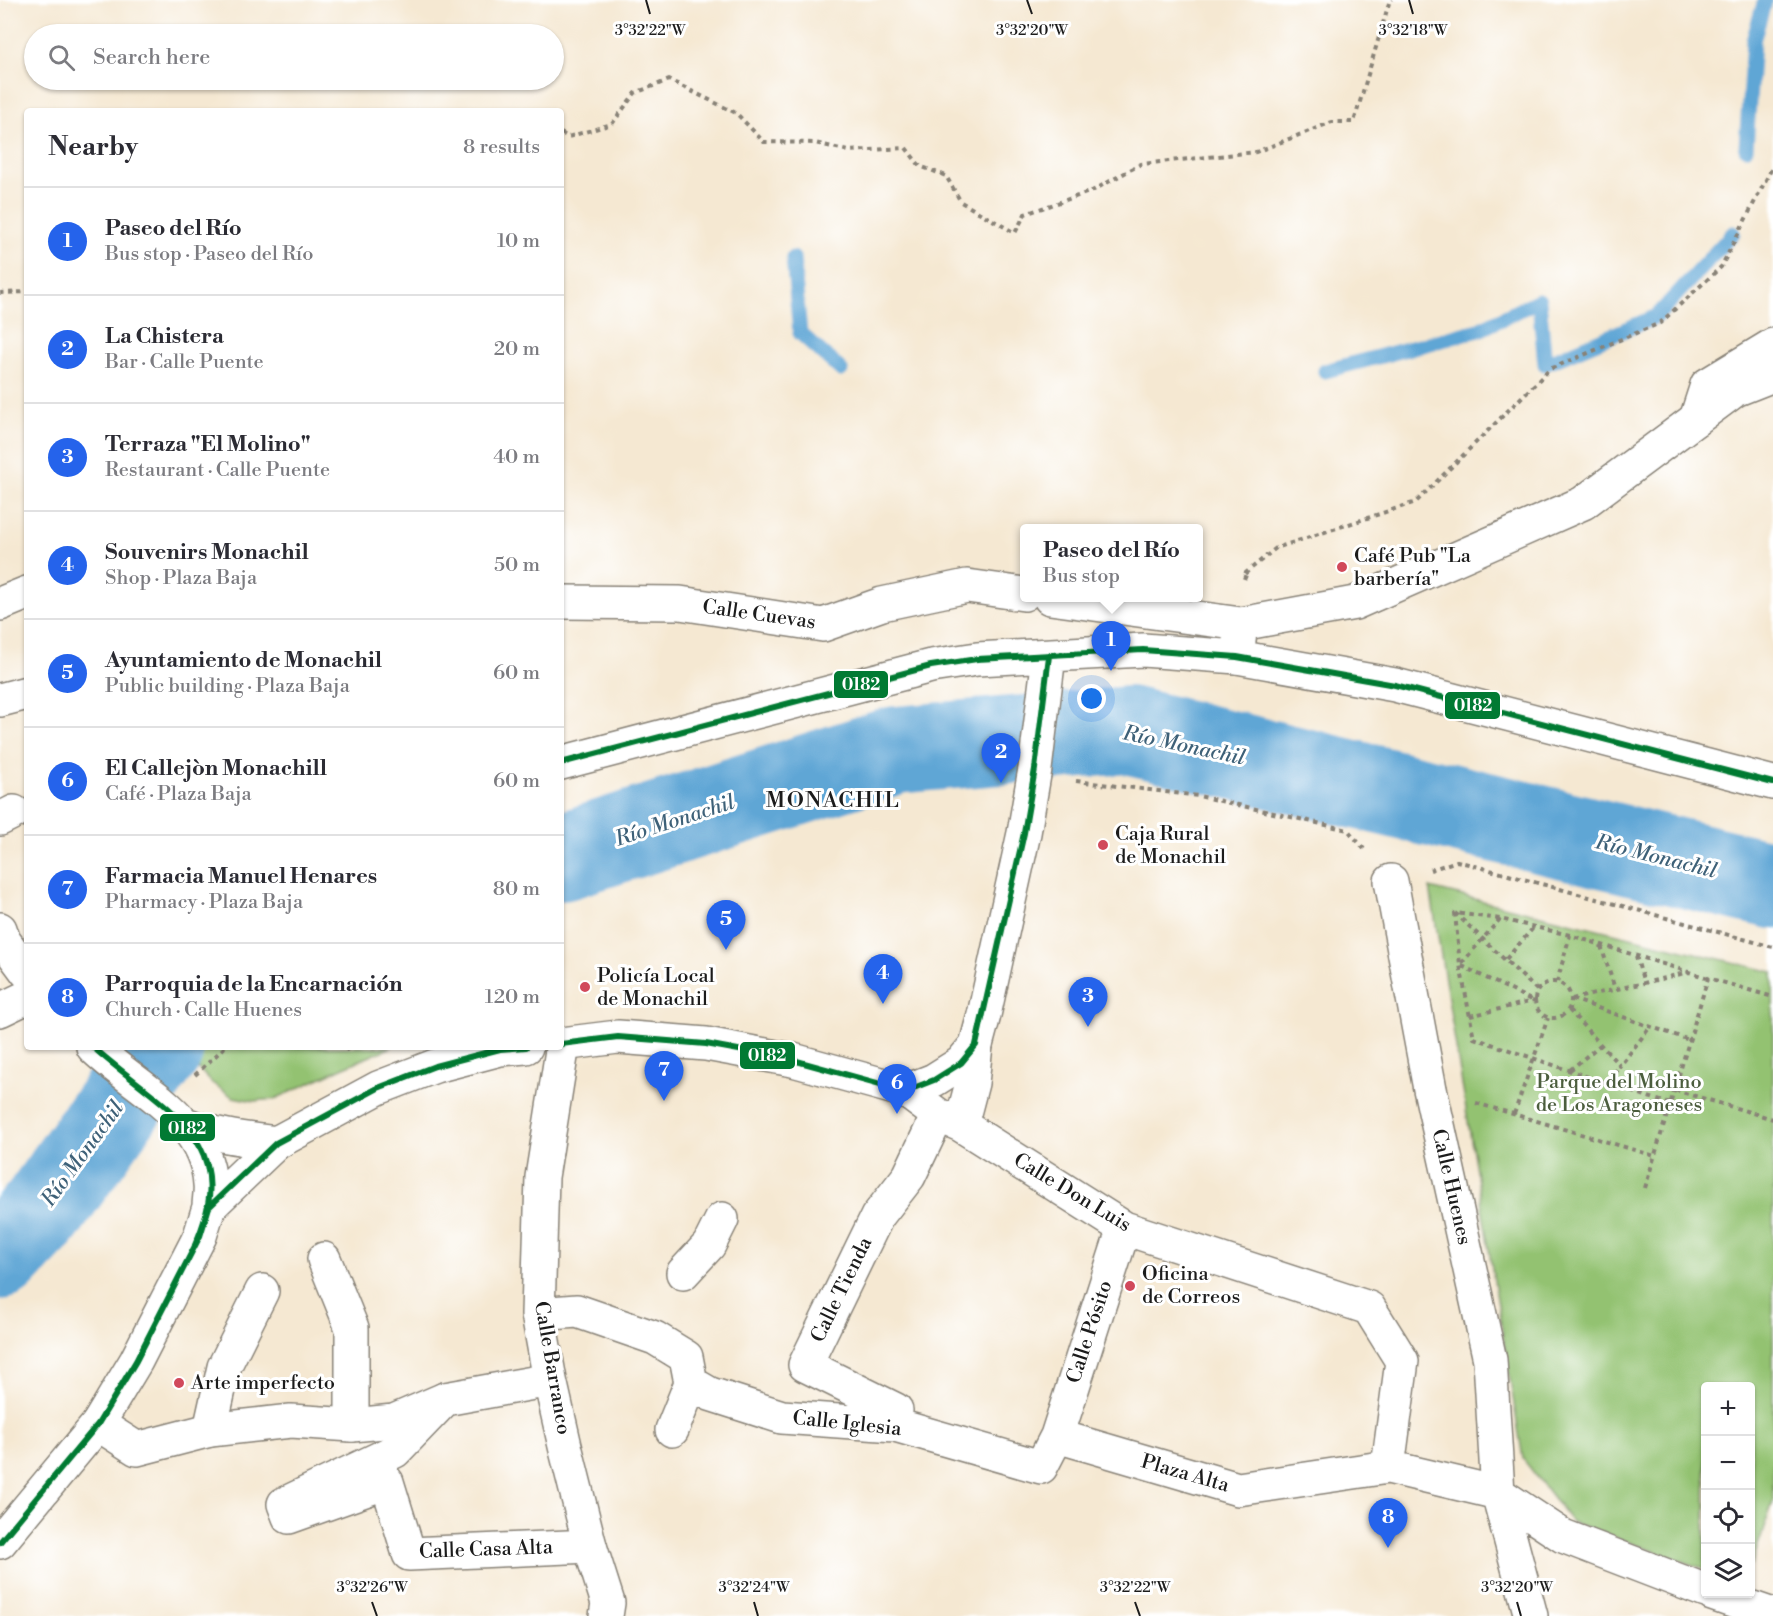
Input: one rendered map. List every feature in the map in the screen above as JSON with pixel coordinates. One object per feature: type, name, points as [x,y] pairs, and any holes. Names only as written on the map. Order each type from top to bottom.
[{"type":"street","points":[[1696,419],[1707,385],[1773,345]]},
{"type":"street","points":[[1085,602],[1241,624],[1355,603],[1583,503],[1735,390],[1773,375]]},
{"type":"street","name":"Calle Cuevas","points":[[564,602],[680,603],[823,625],[882,604],[967,586],[1020,593]]},
{"type":"street","points":[[0,604],[24,594]]},
{"type":"street","points":[[1237,657],[1241,624]]},
{"type":"street","points":[[564,762],[931,666],[977,659],[1143,650],[1237,657],[1395,685],[1773,783]]},
{"type":"street","points":[[950,1120],[972,1083],[976,1045],[997,958],[1035,769],[1049,656]]},
{"type":"street","points":[[0,700],[24,694]]},
{"type":"street","name":"Calle Huenes","points":[[1391,882],[1430,1089],[1490,1360],[1498,1493],[1531,1616]]},
{"type":"street","points":[[0,929],[4,941],[24,968]]},
{"type":"street","points":[[0,1010],[24,998]]},
{"type":"street","points":[[564,1044],[618,1037],[705,1044],[793,1060],[906,1091],[934,1080],[961,1063],[976,1045]]},
{"type":"street","points":[[0,1542],[98,1424],[136,1360],[200,1236],[209,1207],[211,1184],[206,1164],[199,1146],[185,1124],[97,1050]]},
{"type":"street","points":[[209,1207],[276,1143],[378,1088],[435,1066],[496,1050]]},
{"type":"street","name":"Calle Barranco","points":[[561,1050],[542,1177],[538,1314],[550,1380],[590,1546],[608,1603],[606,1616]]},
{"type":"street","name":"Calle Don Luis","points":[[906,1091],[1124,1228],[1369,1308],[1401,1361],[1388,1467]]},
{"type":"street","name":"Calle Tienda","points":[[895,1425],[896,1410],[805,1365],[877,1217],[950,1120]]},
{"type":"street","points":[[185,1124],[223,1136],[276,1143]]},
{"type":"street","points":[[683,1273],[709,1245],[722,1219]]},
{"type":"street","name":"Calle Pósito","points":[[1057,1436],[1124,1228]]},
{"type":"street","points":[[324,1259],[352,1328],[351,1425]]},
{"type":"street","points":[[210,1430],[224,1367],[262,1291]]},
{"type":"street","points":[[538,1314],[577,1311],[655,1338],[687,1357],[691,1383],[672,1430]]},
{"type":"street","points":[[98,1424],[137,1449],[210,1430],[291,1421],[351,1425],[394,1421],[445,1399],[550,1380]]},
{"type":"street","name":"Calle Iglesia","points":[[691,1383],[710,1394],[782,1417],[895,1425],[1041,1467],[1057,1436]]},
{"type":"street","name":"Calle Casa Alta","points":[[445,1399],[395,1451],[284,1504],[289,1517],[387,1482],[410,1554],[590,1546]]},
{"type":"street","name":"Plaza Alta","points":[[1057,1436],[1238,1490],[1388,1467]]},
{"type":"street","points":[[1388,1467],[1498,1493],[1563,1536],[1701,1589]]},
{"type":"street","points":[[1726,1598],[1773,1615]]},
{"type":"path","points":[[564,135],[568,137],[612,124],[635,93],[669,80],[736,113],[764,142],[815,143],[849,151],[906,148],[920,166],[946,176],[961,202],[1015,233],[1025,214],[1092,191],[1141,164],[1256,152],[1332,122],[1354,122],[1389,3],[1393,0]]},
{"type":"path","points":[[1253,580],[1242,576],[1276,548],[1416,502],[1550,369],[1660,323],[1721,267],[1773,166]]},
{"type":"path","points":[[0,293],[24,292]]},
{"type":"path","points":[[1068,780],[1199,796],[1348,830],[1391,882],[1457,861],[1773,947]]},
{"type":"path","points":[[1455,913],[1500,919],[1570,935],[1773,997]]},
{"type":"path","points":[[1455,913],[1537,990]]},
{"type":"path","points":[[1455,913],[1460,965],[1474,1038],[1670,1104]]},
{"type":"path","points":[[1460,965],[1500,919]]},
{"type":"path","points":[[1506,959],[1535,926]]},
{"type":"path","points":[[1557,982],[1570,935]]},
{"type":"path","points":[[1601,945],[1615,989]]},
{"type":"path","points":[[1636,955],[1644,983]]},
{"type":"path","points":[[1460,965],[1533,1001],[1538,1012],[1548,1018],[1560,1018],[1569,1010],[1572,999],[1568,988],[1557,982],[1546,982],[1537,990],[1533,1001]]},
{"type":"path","points":[[1572,999],[1690,972]]},
{"type":"path","points":[[1645,1188],[1708,978]]},
{"type":"path","points":[[1572,999],[1689,1040]]},
{"type":"path","points":[[1470,1016],[1533,1001]]},
{"type":"path","points":[[1569,1010],[1620,1066]]},
{"type":"path","points":[[1514,1114],[1548,1018]]},
{"type":"path","points":[[1606,1083],[1650,1027]]},
{"type":"path","points":[[1569,1071],[1600,1045]]},
{"type":"path","points":[[200,1069],[222,1050]]},
{"type":"path","points":[[1430,1089],[1655,1156]]},
{"type":"path","points":[[1675,1090],[1773,1119]]},
{"type":"green space","name":"Parque del Molino de Los Aragoneses","points":[[1430,888],[1773,972],[1773,1502],[1755,1554],[1755,1382],[1701,1382],[1701,1568],[1572,1522],[1523,1459]]},
{"type":"green space","points":[[201,1050],[385,1050],[275,1099],[254,1101],[233,1097],[212,1083],[191,1061]]},
{"type":"waterway","points":[[1746,148],[1753,41],[1765,0]]},
{"type":"waterway","points":[[1325,371],[1479,330],[1539,300],[1545,364],[1657,316],[1733,233]]},
{"type":"waterway","points":[[793,258],[800,333],[841,370]]},
{"type":"waterway","name":"Río Monachil","points":[[564,856],[896,750],[1128,730],[1773,885]]},
{"type":"waterway","name":"Río Monachil","points":[[0,1256],[42,1212],[158,1050]]},
{"type":"transit line","name":"0182","points":[[564,762],[931,666],[977,659],[1143,650],[1237,657],[1395,685],[1773,783]]},
{"type":"transit line","name":"0182","points":[[564,1044],[618,1037],[706,1044],[793,1060],[906,1091],[934,1080],[961,1063],[976,1045],[1024,833],[1035,769],[1049,656]]},
{"type":"transit line","name":"0182","points":[[97,1050],[167,1107],[187,1128],[202,1150],[209,1177],[207,1208],[195,1245]]},
{"type":"transit line","name":"0182","points":[[0,1542],[98,1424],[136,1361],[200,1236],[209,1207],[276,1143],[378,1088],[435,1066],[496,1050]]},
{"type":"place","name":"Café Pub \"La barbería\"","points":[[1342,567]]},
{"type":"place","name":"Paseo del Río","points":[[1111,671]]},
{"type":"place","name":"La Chistera","points":[[1001,783]]},
{"type":"place","name":"Caja Rural de Monachil","points":[[1103,845]]},
{"type":"place","name":"Ayuntamiento de Monachil","points":[[726,950]]},
{"type":"place","name":"Policía Local de Monachil","points":[[585,987]]},
{"type":"place","name":"Souvenirs Monachil","points":[[883,1004]]},
{"type":"place","name":"Terraza \"El Molino\"","points":[[1088,1027]]},
{"type":"place","name":"Farmacia Manuel Henares","points":[[664,1101]]},
{"type":"place","name":"El Callejòn Monachill","points":[[897,1114]]},
{"type":"place","name":"Oficina de Correos","points":[[1130,1286]]},
{"type":"place","name":"Arte imperfecto","points":[[179,1383]]},
{"type":"place","name":"Parroquia de la Encarnación","points":[[1388,1548]]},
{"type":"district","name":"MONACHIL","points":[[833,800]]}]
